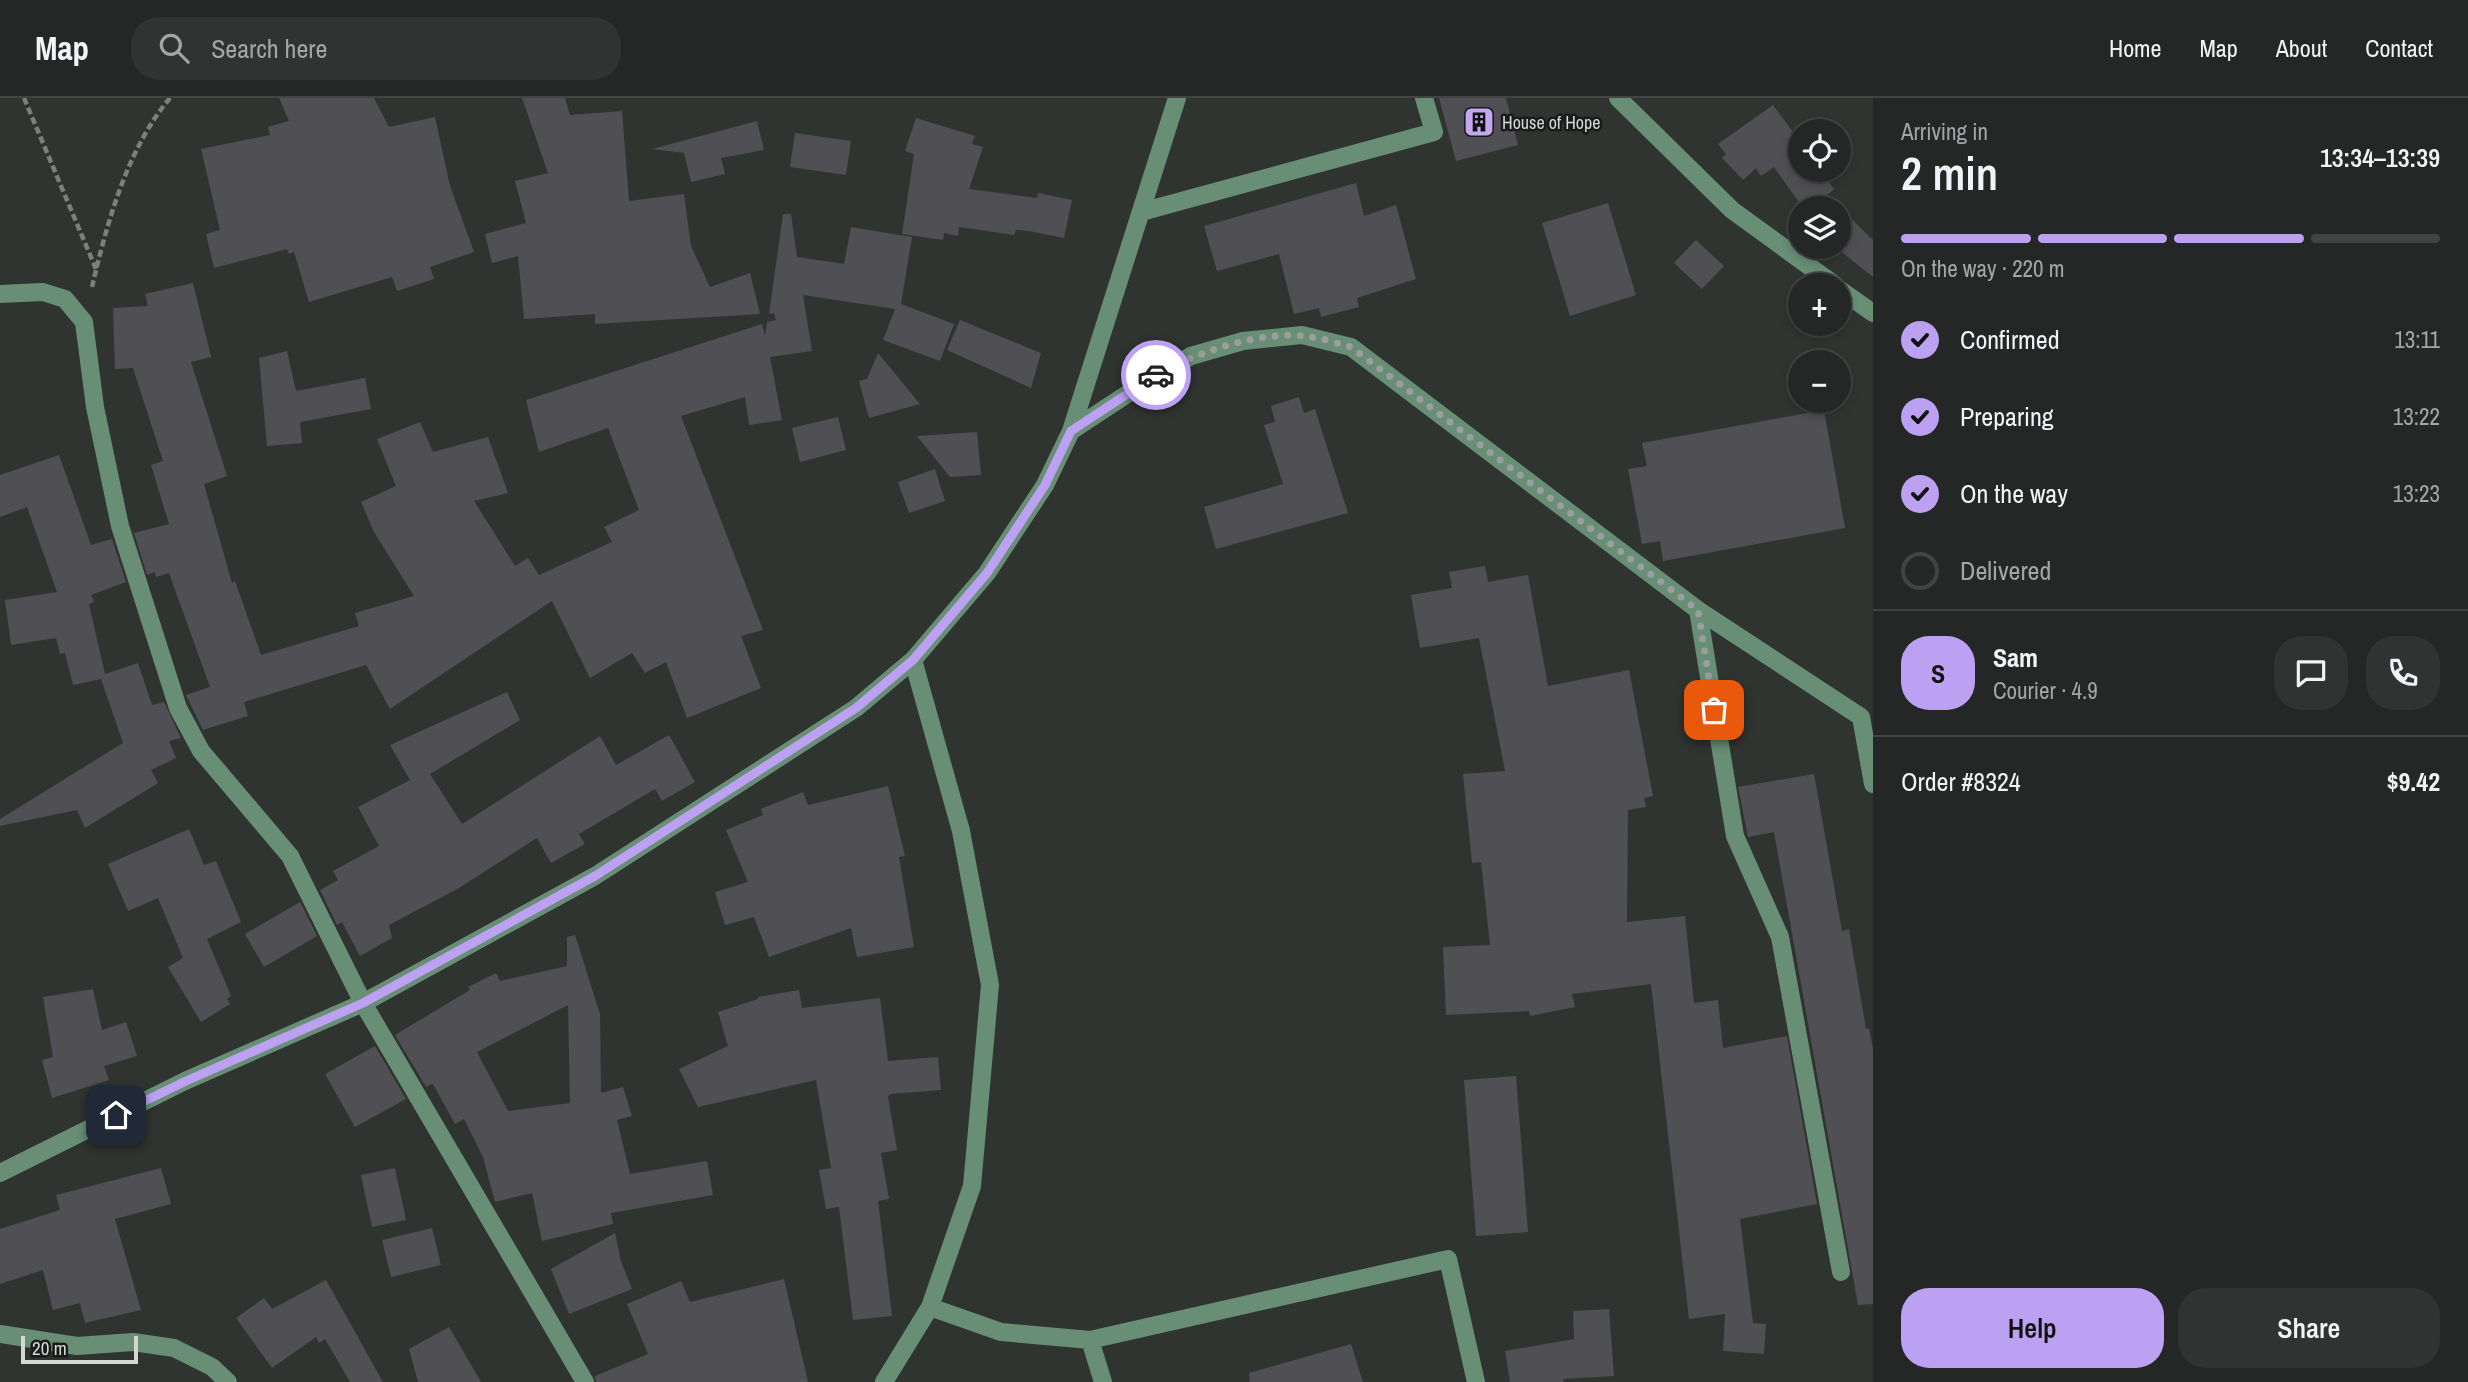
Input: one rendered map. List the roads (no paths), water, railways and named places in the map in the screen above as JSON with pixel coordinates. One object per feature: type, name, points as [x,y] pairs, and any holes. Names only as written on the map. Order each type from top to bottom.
[{"type":"street","points":[[0,1173],[186,1081],[363,1003],[595,876],[856,708],[913,660],[987,573],[1045,485],[1071,431],[1177,98]]},
{"type":"street","points":[[1141,212],[1434,132],[1424,98]]},
{"type":"street","points":[[1618,98],[1732,210],[1819,273]]},
{"type":"street","points":[[0,294],[43,292],[65,299],[85,322],[94,407],[120,527],[178,708],[201,751],[290,856],[363,1003],[585,1382]]},
{"type":"street","points":[[1851,297],[1873,313]]},
{"type":"street","points":[[1071,431],[1153,377],[1191,356],[1243,341],[1302,335],[1351,347],[1698,610],[1867,719],[1873,784]]},
{"type":"street","points":[[1698,610],[1735,836],[1780,937],[1841,1272]]},
{"type":"street","points":[[884,1382],[930,1307],[972,1186],[990,985],[961,831],[913,660]]},
{"type":"street","points":[[930,1307],[1001,1332],[1090,1340],[1448,1259],[1476,1382]]},
{"type":"street","points":[[0,1334],[77,1346],[133,1342],[174,1348],[212,1367],[228,1382]]},
{"type":"street","points":[[1090,1340],[1103,1382]]},
{"type":"place","name":"House of Hope","points":[[1479,122]]}]
